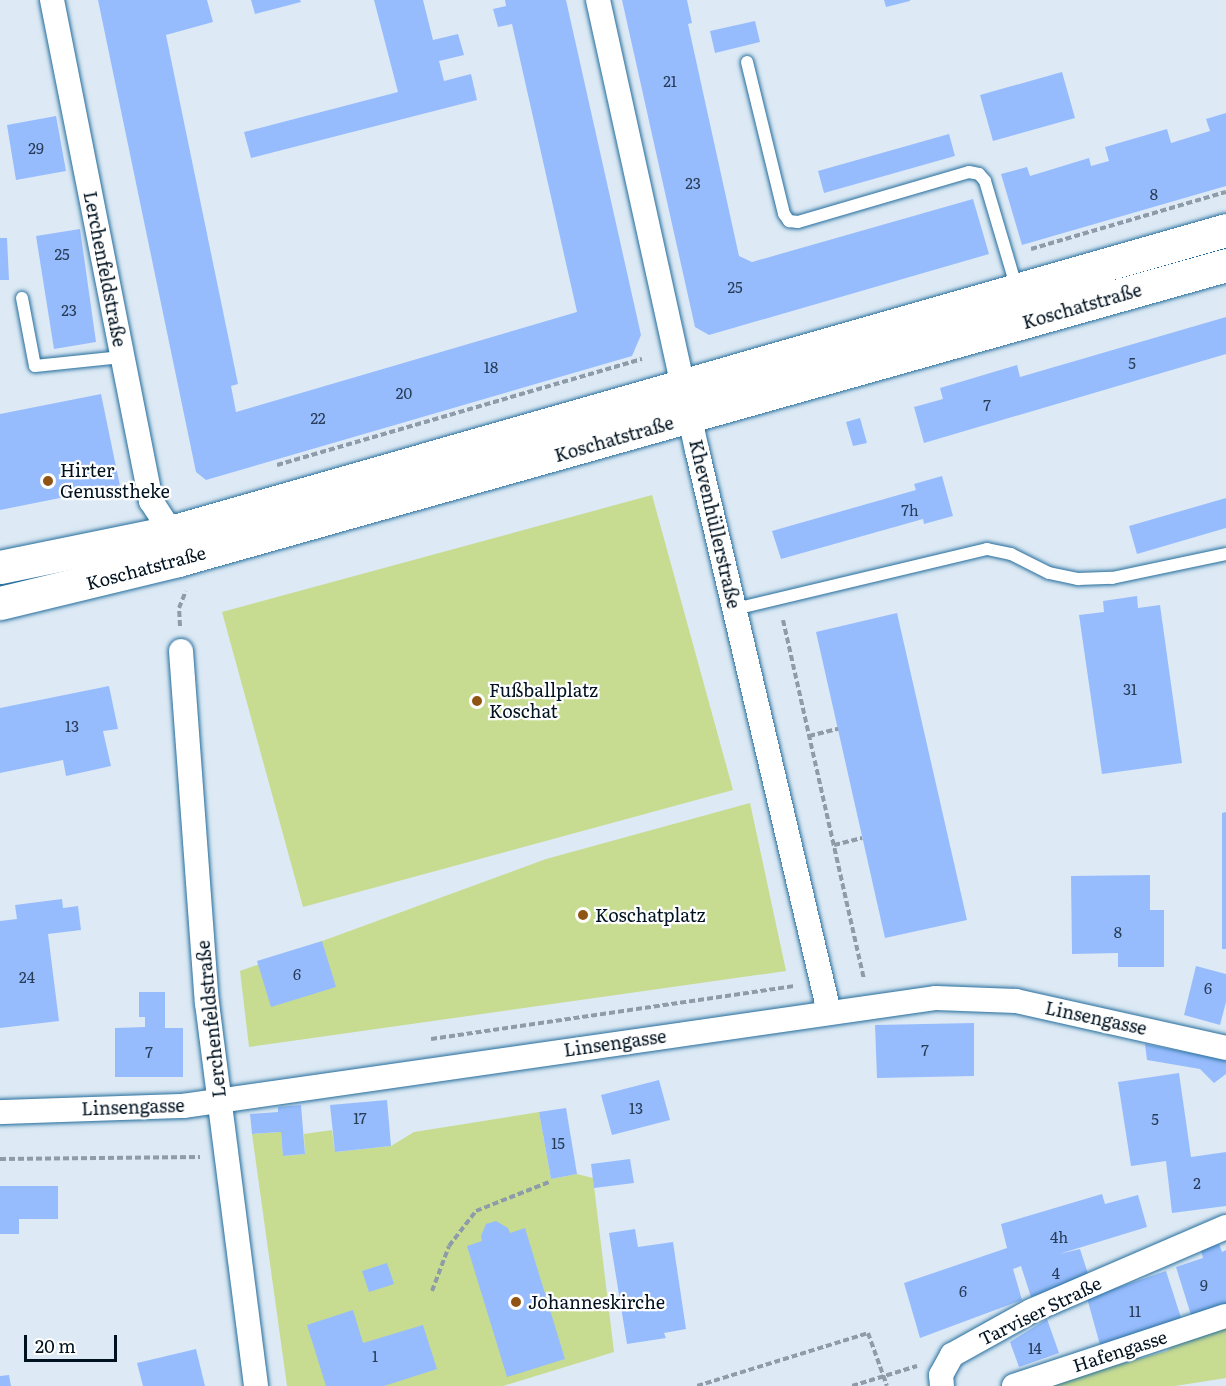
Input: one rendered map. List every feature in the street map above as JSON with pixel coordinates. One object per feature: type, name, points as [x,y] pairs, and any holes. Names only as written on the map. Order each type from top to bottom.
[{"type":"main road","name":"Koschatstraße","points":[[0,567],[171,532],[1226,230]]},
{"type":"main road","name":"Koschatstraße","points":[[0,603],[178,560],[1226,265]]},
{"type":"street","name":"Lerchenfeldstraße","points":[[52,0],[151,501],[171,532]]},
{"type":"street","name":"Khevenhüllerstraße","points":[[598,0],[691,417],[829,1012]]},
{"type":"street","name":"Lerchenfeldstraße","points":[[181,651],[207,1003],[256,1386]]},
{"type":"street","name":"Linsengasse","points":[[0,1112],[183,1106],[936,998],[1016,1001],[1226,1048]]},
{"type":"street","name":"Tarviser Straße","points":[[952,1355],[1031,1311],[1226,1227]]},
{"type":"street","name":"Hafengasse","points":[[1014,1386],[1226,1316]]},
{"type":"street","points":[[942,1386],[941,1375],[952,1355]]},
{"type":"lane","points":[[747,62],[784,214],[789,221],[798,222],[969,172],[979,174],[985,181],[1017,290]]},
{"type":"lane","points":[[22,298],[35,366],[122,357]]},
{"type":"lane","points":[[735,609],[987,549],[1011,554],[1049,573],[1078,579],[1112,578],[1226,554]]},
{"type":"path","points":[[1007,256],[1226,192]]},
{"type":"path","points":[[266,468],[642,359]]},
{"type":"path","points":[[778,598],[864,979]]},
{"type":"path","points":[[809,736],[838,729]]},
{"type":"path","points":[[834,845],[862,838]]},
{"type":"path","points":[[429,1040],[780,988]]},
{"type":"path","points":[[0,1159],[226,1156]]},
{"type":"path","points":[[432,1292],[449,1246],[476,1211],[549,1182]]},
{"type":"path","points":[[697,1386],[868,1333],[886,1386]]},
{"type":"path","points":[[852,1386],[952,1355]]},
{"type":"green space","name":"Fußballplatz Koschat","points":[[652,495],[733,790],[303,907],[222,612]]},
{"type":"green space","name":"Koschatplatz","points":[[750,803],[786,971],[249,1047],[240,971],[546,859]]},
{"type":"green space","points":[[539,1112],[551,1179],[577,1174],[593,1178],[614,1352],[503,1386],[287,1386],[252,1134],[281,1132],[283,1156],[305,1154],[304,1134],[332,1130],[335,1152],[391,1146],[414,1132]]},
{"type":"green space","points":[[1226,1326],[1226,1378],[1175,1386],[1042,1386],[1167,1351],[1176,1342]]},
{"type":"building","points":[[98,0],[207,0],[213,22],[166,35],[238,384],[231,386],[236,412],[577,312],[512,24],[498,27],[493,9],[506,6],[505,0],[566,0],[641,335],[632,356],[206,480],[196,472]]},
{"type":"building","points":[[251,0],[300,0],[301,2],[255,14]]},
{"type":"building","points":[[374,0],[423,0],[433,40],[458,34],[464,55],[439,61],[444,81],[471,74],[477,100],[251,158],[244,132],[398,92]]},
{"type":"building","points":[[622,0],[687,0],[692,23],[688,24],[739,256],[752,262],[973,199],[989,254],[709,335],[695,327]]},
{"type":"building","points":[[884,0],[910,0],[910,1],[886,7]]},
{"type":"building","points":[[755,21],[760,42],[715,53],[710,31]]},
{"type":"building","points":[[1062,72],[1075,118],[993,141],[980,95]]},
{"type":"building","points":[[1226,113],[1226,186],[1022,245],[1001,174],[1027,167],[1030,176],[1089,158],[1091,166],[1109,161],[1105,147],[1167,129],[1171,143],[1210,131],[1206,119]]},
{"type":"building","points":[[56,116],[66,171],[16,180],[7,125]]},
{"type":"building","points":[[949,134],[955,156],[824,193],[818,171]]},
{"type":"building","points":[[80,229],[96,342],[54,349],[36,236]]},
{"type":"building","points":[[0,238],[7,238],[9,280],[0,280]]},
{"type":"building","points":[[1226,317],[1226,354],[924,443],[914,407],[943,399],[940,388],[1017,365],[1020,377]]},
{"type":"building","points":[[101,394],[120,486],[0,510],[0,414]]},
{"type":"building","points":[[860,418],[867,443],[853,446],[846,422]]},
{"type":"building","points":[[942,476],[953,516],[924,524],[923,519],[781,559],[772,531],[916,490],[914,484]]},
{"type":"building","points":[[1226,498],[1226,528],[1137,554],[1129,526]]},
{"type":"building","points":[[1137,596],[1138,608],[1160,605],[1182,763],[1102,774],[1079,615],[1104,612],[1103,601]]},
{"type":"building","points":[[897,613],[967,920],[885,938],[816,632]]},
{"type":"building","points":[[109,686],[118,729],[103,731],[111,766],[66,776],[63,760],[0,773],[0,708]]},
{"type":"building","points":[[1226,812],[1226,949],[1222,949],[1222,813]]},
{"type":"building","points":[[1150,875],[1150,910],[1164,910],[1164,967],[1118,967],[1118,953],[1072,954],[1071,876]]},
{"type":"building","points":[[62,899],[63,908],[78,906],[81,930],[48,934],[59,1021],[0,1028],[0,921],[17,919],[15,905]]},
{"type":"building","points":[[322,941],[336,987],[271,1007],[257,961]]},
{"type":"building","points":[[1196,966],[1226,974],[1226,1002],[1220,1025],[1184,1015]]},
{"type":"building","points":[[139,992],[165,992],[165,1028],[183,1028],[183,1077],[115,1077],[115,1028],[145,1027],[145,1017],[139,1017]]},
{"type":"building","points":[[974,1023],[974,1076],[877,1078],[875,1025]]},
{"type":"building","points":[[1145,1044],[1226,1060],[1226,1074],[1214,1083],[1200,1069],[1147,1060]]},
{"type":"building","points":[[1179,1073],[1191,1157],[1226,1152],[1226,1206],[1172,1213],[1166,1161],[1131,1166],[1118,1082]]},
{"type":"building","points":[[659,1080],[670,1120],[612,1135],[601,1095]]},
{"type":"building","points":[[387,1100],[391,1146],[335,1152],[330,1105]]},
{"type":"building","points":[[301,1105],[305,1154],[283,1156],[281,1132],[252,1134],[250,1114],[278,1112],[278,1107]]},
{"type":"building","points":[[566,1108],[577,1174],[551,1179],[539,1112]]},
{"type":"building","points":[[630,1159],[634,1183],[594,1188],[591,1164]]},
{"type":"building","points":[[0,1186],[58,1186],[58,1219],[19,1219],[19,1234],[0,1234]]},
{"type":"building","points":[[1102,1194],[1105,1204],[1138,1195],[1147,1227],[1059,1254],[1080,1249],[1090,1280],[1031,1297],[1021,1266],[1013,1269],[1022,1300],[920,1338],[904,1283],[1007,1248],[1001,1224]]},
{"type":"building","name":"Johanneskirche","points":[[496,1221],[508,1228],[510,1233],[525,1228],[565,1359],[507,1377],[467,1246],[482,1241],[481,1236],[486,1224]]},
{"type":"building","points":[[635,1229],[638,1247],[673,1242],[686,1329],[664,1333],[666,1338],[627,1344],[609,1233]]},
{"type":"building","points":[[1219,1244],[1222,1252],[1226,1250],[1226,1304],[1191,1315],[1176,1267],[1203,1258],[1201,1250]]},
{"type":"building","points":[[387,1263],[394,1284],[369,1292],[362,1271]]},
{"type":"building","points":[[1166,1271],[1183,1324],[1102,1352],[1087,1298]]},
{"type":"building","points":[[353,1310],[363,1343],[423,1325],[437,1369],[384,1386],[326,1386],[307,1325]]},
{"type":"building","points":[[1047,1319],[1059,1353],[1019,1367],[1010,1342]]},
{"type":"building","points":[[196,1349],[205,1386],[143,1386],[137,1363]]},
{"type":"building","points":[[9,1375],[11,1386],[0,1386],[0,1376]]},
{"type":"place","name":"Hirter Genusstheke","points":[[48,481]]},
{"type":"place","name":"Fußballplatz Koschat","points":[[477,701]]},
{"type":"place","name":"Koschatplatz","points":[[583,915]]},
{"type":"place","name":"Johanneskirche","points":[[516,1302]]}]
